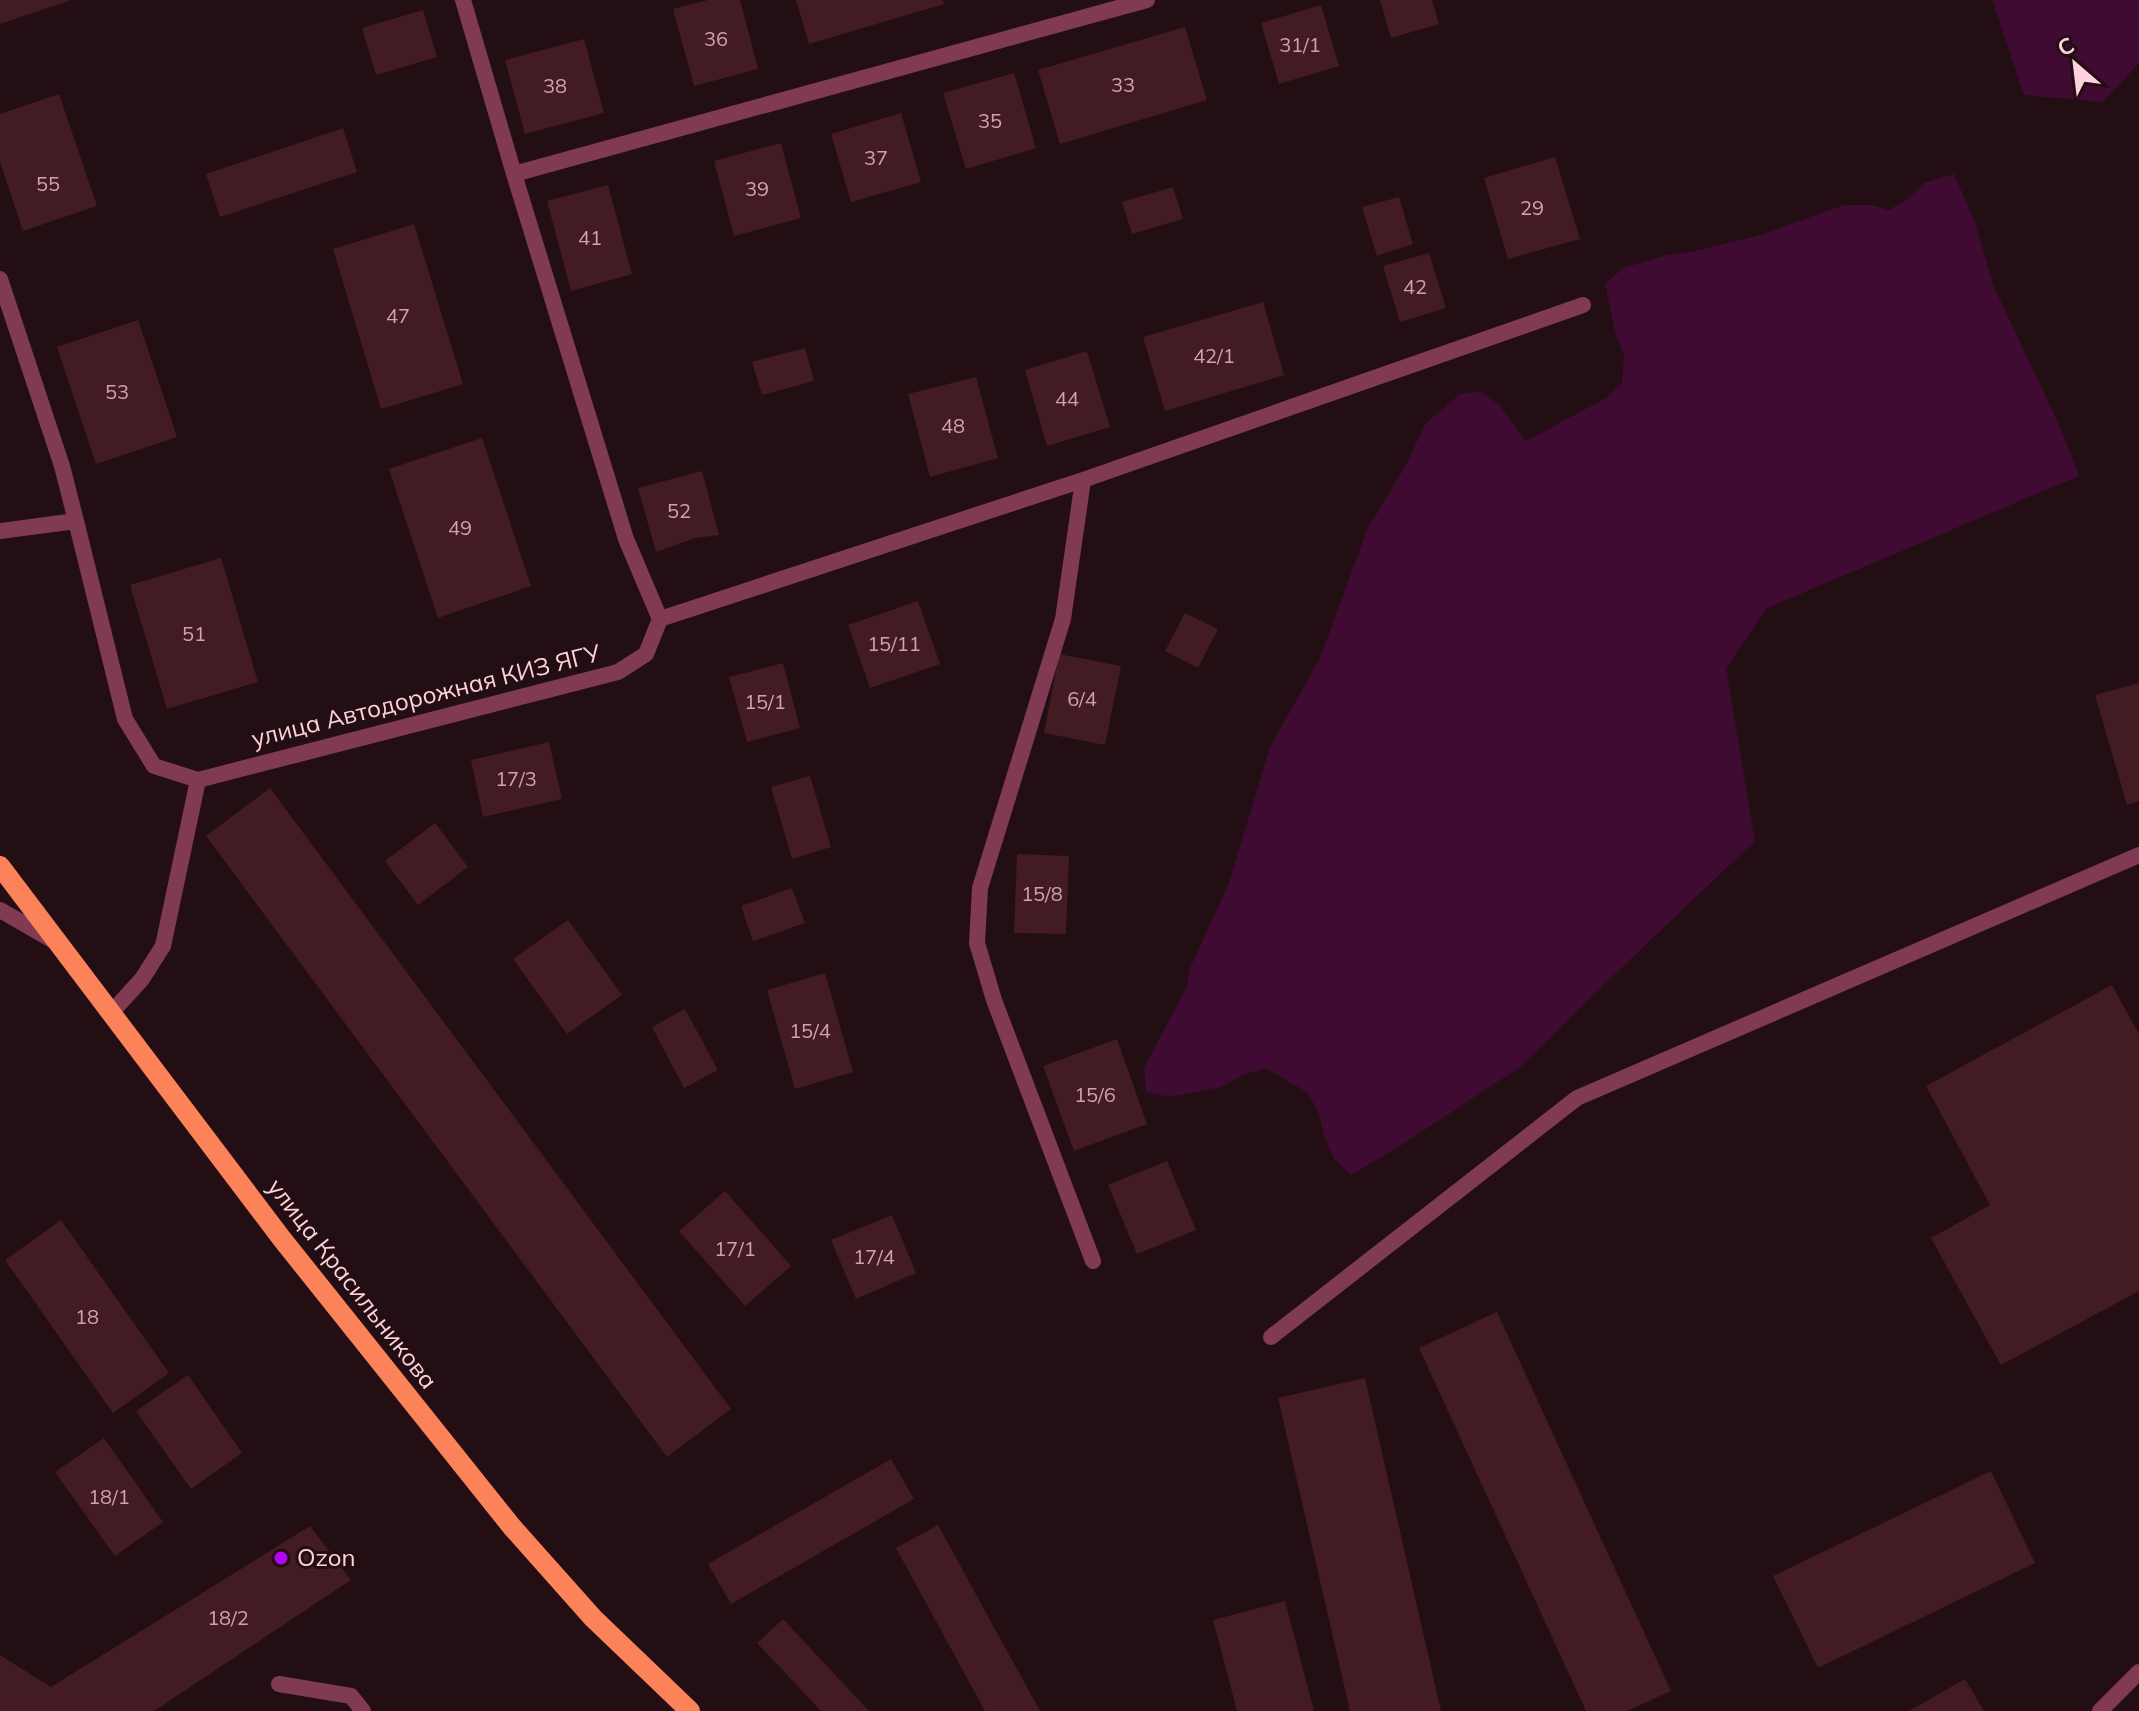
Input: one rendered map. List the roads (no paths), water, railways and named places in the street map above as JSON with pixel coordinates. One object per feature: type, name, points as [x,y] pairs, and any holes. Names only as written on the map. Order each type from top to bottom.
[{"type":"main road","name":"улица Красильникова","points":[[0,866],[282,1239],[512,1527],[593,1618],[690,1711]]},
{"type":"street","points":[[463,0],[626,539],[660,619],[1083,480],[1583,305]]},
{"type":"street","points":[[514,174],[1147,0]]},
{"type":"street","points":[[0,279],[62,466],[125,719],[154,766],[198,780],[163,946],[142,979],[111,1013]]},
{"type":"street","points":[[1083,480],[1063,619],[980,888],[977,943],[994,1000],[1093,1261]]},
{"type":"street","points":[[0,531],[76,521]]},
{"type":"street","name":"улица Автодорожная КИЗ ЯГУ","points":[[198,780],[618,672],[646,654],[660,619]]},
{"type":"street","points":[[1271,1337],[1577,1098],[2139,855]]},
{"type":"street","points":[[0,910],[59,944]]},
{"type":"street","points":[[2100,1711],[2139,1672]]},
{"type":"street","points":[[279,1684],[351,1696],[363,1711]]},
{"type":"place","name":"Ozon","points":[[281,1558]]}]
